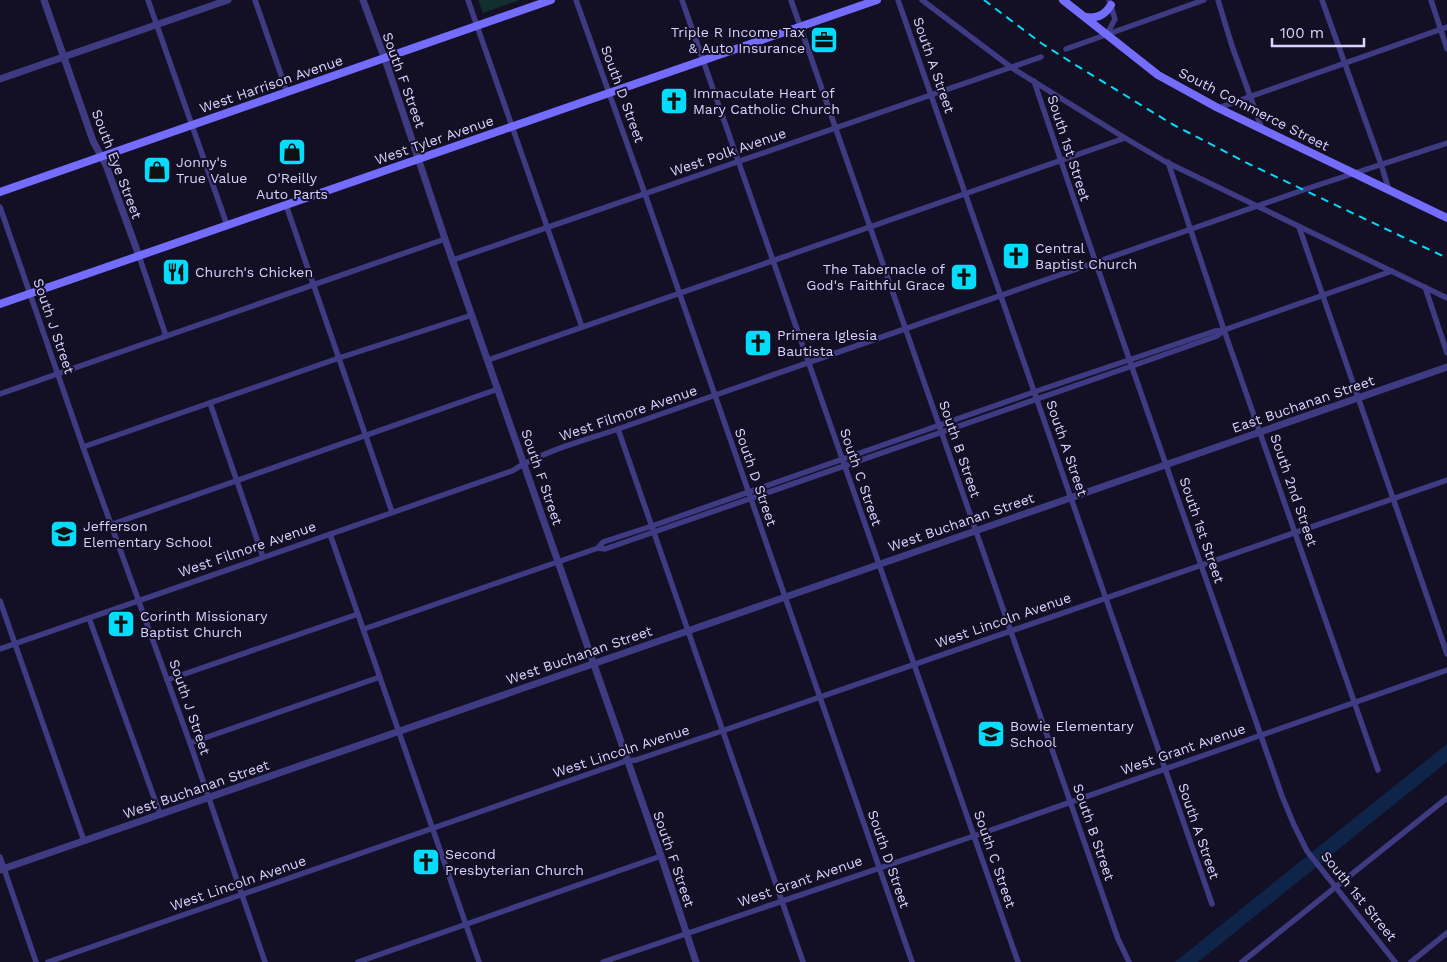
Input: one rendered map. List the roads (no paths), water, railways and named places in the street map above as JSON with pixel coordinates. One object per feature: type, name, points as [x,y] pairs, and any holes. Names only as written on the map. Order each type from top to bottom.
[{"type":"main road","name":"West Harrison Avenue","points":[[0,192],[551,0]]},
{"type":"main road","name":"West Tyler Avenue","points":[[0,304],[877,0]]},
{"type":"main road","name":"South Commerce Street","points":[[1064,0],[1158,75],[1218,108],[1447,218]]},
{"type":"main road","points":[[1085,17],[1093,18],[1100,16],[1108,11],[1110,3]]},
{"type":"street","name":"South Eye Street","points":[[44,0],[93,141],[106,165],[166,336]]},
{"type":"street","points":[[148,0],[227,225]]},
{"type":"street","points":[[0,79],[228,0]]},
{"type":"street","points":[[255,0],[287,92]]},
{"type":"street","name":"South F Street","points":[[363,0],[626,761],[661,856],[696,962]]},
{"type":"street","points":[[468,0],[582,327]]},
{"type":"street","name":"South D Street","points":[[576,0],[912,962]]},
{"type":"street","name":"South C Street","points":[[682,0],[1018,962]]},
{"type":"street","name":"South B Street","points":[[791,0],[1118,939],[1129,962]]},
{"type":"street","name":"South A Street","points":[[898,0],[1212,904]]},
{"type":"street","points":[[922,0],[1012,68],[1125,138],[1256,207],[1447,298]]},
{"type":"street","points":[[1066,49],[1204,0]]},
{"type":"street","points":[[1218,0],[1249,96],[1262,129]]},
{"type":"street","points":[[1322,0],[1389,190]]},
{"type":"street","points":[[1431,0],[1447,49]]},
{"type":"street","points":[[1107,34],[1115,19],[1110,3]]},
{"type":"street","points":[[1218,108],[1447,27]]},
{"type":"street","name":"West Polk Avenue","points":[[452,260],[1041,58]]},
{"type":"street","name":"South 1st Street","points":[[1034,81],[1095,263],[1285,803],[1307,851],[1396,962]]},
{"type":"street","points":[[488,360],[1125,138]]},
{"type":"street","name":"West Filmore Avenue","points":[[0,649],[512,472],[524,463],[618,429],[1256,207],[1447,143]]},
{"type":"street","name":"South 2nd Street","points":[[1168,162],[1224,330],[1378,770]]},
{"type":"street","points":[[286,205],[392,512]]},
{"type":"street","name":"South J Street","points":[[0,207],[82,448],[190,743],[266,962]]},
{"type":"street","points":[[1299,227],[1447,654]]},
{"type":"street","points":[[0,394],[445,239]]},
{"type":"street","points":[[941,429],[1034,392],[1215,330],[1224,330],[1392,271]]},
{"type":"street","points":[[1425,288],[1447,353]]},
{"type":"street","points":[[82,448],[339,358],[472,315]]},
{"type":"street","points":[[364,629],[598,548],[605,549],[653,529],[749,495],[1132,366],[1217,336],[1224,330]]},
{"type":"street","name":"East Buchanan Street","points":[[1166,465],[1447,367]]},
{"type":"street","points":[[110,526],[498,389]]},
{"type":"street","points":[[210,403],[263,557]]},
{"type":"street","points":[[618,429],[803,962]]},
{"type":"street","name":"West Buchanan Street","points":[[2,870],[592,663],[1166,465]]},
{"type":"street","name":"West Lincoln Avenue","points":[[48,962],[626,761],[636,760],[722,731],[1447,480]]},
{"type":"street","points":[[330,534],[479,962]]},
{"type":"street","points":[[0,601],[84,841]]},
{"type":"street","points":[[167,680],[358,614]]},
{"type":"street","points":[[89,618],[160,814]]},
{"type":"street","name":"West Grant Avenue","points":[[603,962],[974,836],[1447,670]]},
{"type":"street","points":[[190,743],[380,677]]},
{"type":"street","points":[[1242,962],[1447,798]]},
{"type":"street","points":[[358,962],[661,856]]},
{"type":"street","points":[[0,857],[2,870],[36,962]]},
{"type":"street","points":[[1411,962],[1447,933]]},
{"type":"water","points":[[1447,744],[1447,762],[1198,962],[1175,962]]},
{"type":"railway","points":[[984,0],[1041,43],[1172,124],[1245,162],[1447,258]]},
{"type":"place","name":"Triple R Income Tax & Auto Insurance","points":[[824,40]]},
{"type":"place","name":"Immaculate Heart of Mary Catholic Church","points":[[674,101]]},
{"type":"place","name":"O'Reilly Auto Parts","points":[[292,152]]},
{"type":"place","name":"Jonny's True Value","points":[[157,170]]},
{"type":"place","name":"Central Baptist Church","points":[[1016,256]]},
{"type":"place","name":"Church's Chicken","points":[[176,272]]},
{"type":"place","name":"The Tabernacle of God's Faithful Grace","points":[[964,277]]},
{"type":"place","name":"Primera Iglesia Bautista","points":[[758,343]]},
{"type":"place","name":"Jefferson Elementary School","points":[[64,534]]},
{"type":"place","name":"Corinth Missionary Baptist Church","points":[[121,624]]},
{"type":"place","name":"Bowie Elementary School","points":[[991,734]]},
{"type":"place","name":"Second Presbyterian Church","points":[[426,862]]}]
